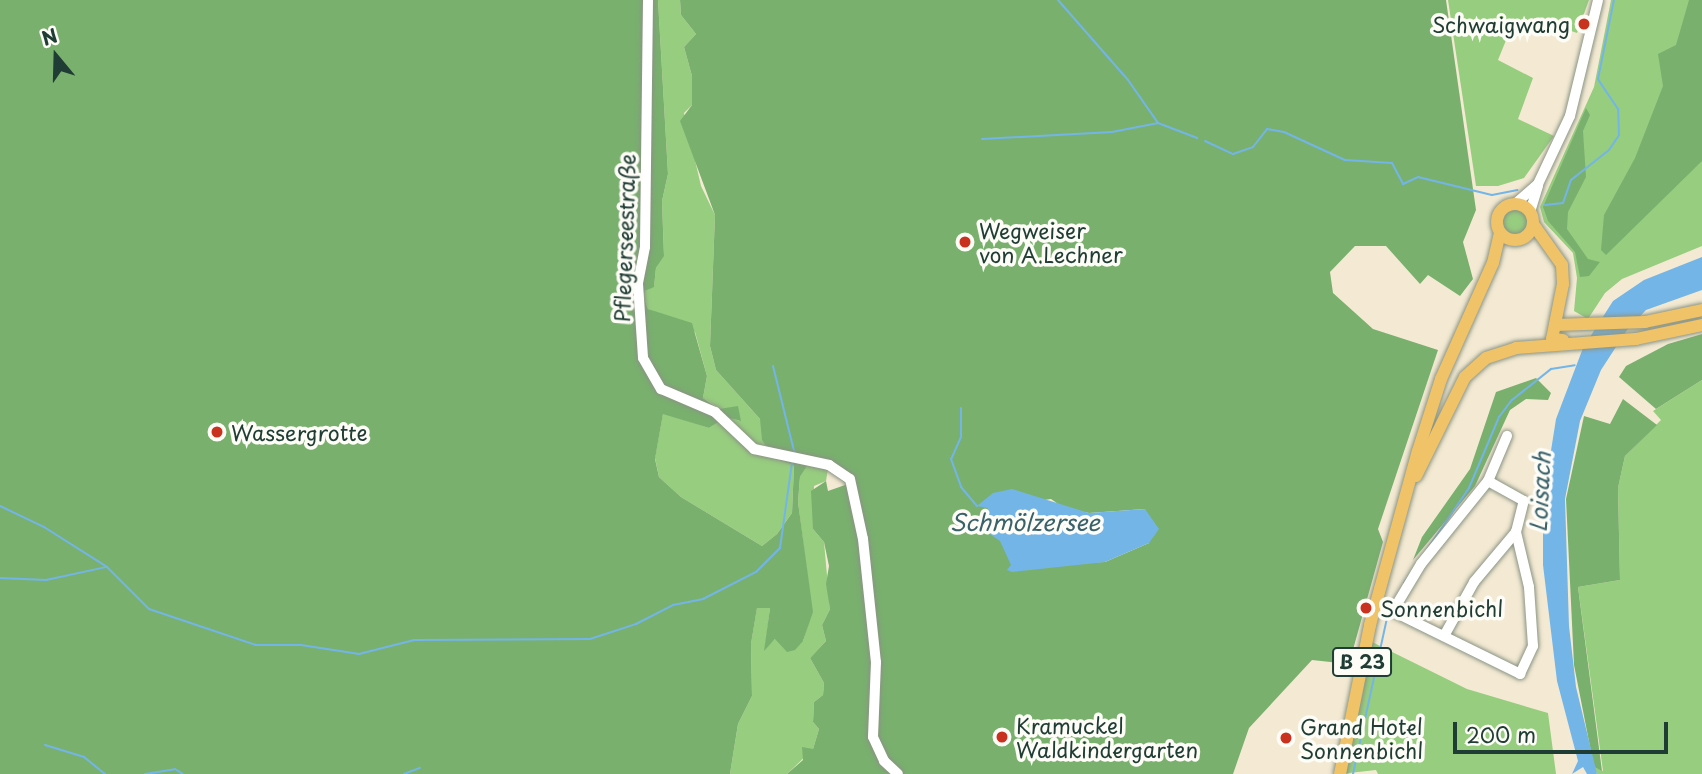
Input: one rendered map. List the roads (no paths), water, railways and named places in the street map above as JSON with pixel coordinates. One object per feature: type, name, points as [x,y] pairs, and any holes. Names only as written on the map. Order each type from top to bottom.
[{"type":"main road","points":[[1552,247],[1500,233],[1499,213],[1516,204],[1531,218],[1552,247],[1563,274],[1555,325],[1645,322],[1702,310]]},
{"type":"main road","points":[[1520,239],[1531,218]]},
{"type":"main road","name":"B 23","points":[[1340,774],[1376,603],[1441,379],[1493,263],[1500,233]]},
{"type":"main road","name":"B 23","points":[[1493,263],[1520,239]]},
{"type":"main road","points":[[1560,299],[1568,318],[1587,326]]},
{"type":"main road","name":"B 23","points":[[1555,325],[1552,339],[1581,342]]},
{"type":"main road","name":"B 23","points":[[1407,495],[1471,368],[1516,348],[1636,339],[1702,325]]},
{"type":"street","name":"Pflegerseestraße","points":[[648,0],[645,247],[638,317],[643,358],[662,389],[715,412],[754,449],[822,463],[850,479],[861,519],[875,650],[873,737],[884,761],[897,773]]},
{"type":"street","points":[[1531,218],[1538,184],[1578,92],[1598,0]]},
{"type":"street","points":[[1516,204],[1538,184]]},
{"type":"street","points":[[1394,609],[1421,564],[1488,481],[1507,436]]},
{"type":"street","points":[[1444,636],[1474,582],[1516,532],[1524,500],[1488,481]]},
{"type":"street","points":[[1376,603],[1394,609],[1520,674],[1533,646],[1529,587],[1516,532]]},
{"type":"water","points":[[1702,257],[1702,290],[1646,310],[1627,330],[1601,370],[1580,421],[1565,499],[1569,626],[1576,687],[1597,774],[1587,774],[1583,767],[1572,774],[1578,761],[1557,681],[1543,565],[1543,501],[1556,419],[1583,348],[1613,301],[1644,280]]},
{"type":"water","name":"Schmölzersee","points":[[1012,489],[1089,513],[1145,509],[1159,529],[1149,543],[1105,562],[1012,572],[1007,570],[1011,565],[1000,541],[981,528],[990,520],[988,508],[977,506],[993,493]]},
{"type":"waterway","points":[[1058,0],[1128,80],[1158,123],[1197,138]]},
{"type":"waterway","points":[[1545,205],[1563,203],[1571,180],[1609,150],[1619,135],[1618,109],[1598,79],[1614,0]]},
{"type":"waterway","points":[[982,139],[1112,132],[1158,123]]},
{"type":"waterway","points":[[1205,141],[1233,154],[1253,147],[1267,129],[1284,132],[1345,160],[1392,163],[1403,184],[1418,177],[1492,195],[1518,190]]},
{"type":"waterway","points":[[1404,583],[1469,488],[1499,417],[1512,400],[1551,369],[1575,365]]},
{"type":"waterway","points":[[773,366],[794,451]]},
{"type":"waterway","points":[[961,408],[961,437],[951,459],[961,487],[977,506]]},
{"type":"waterway","points":[[0,506],[44,527],[107,567],[149,609],[256,645],[301,645],[359,654],[414,640],[590,639],[636,624],[673,605],[703,599],[756,572],[780,548],[792,463]]},
{"type":"waterway","points":[[0,578],[46,580],[106,567]]},
{"type":"waterway","points":[[1353,774],[1388,614]]},
{"type":"waterway","points":[[45,745],[84,757],[105,774]]},
{"type":"waterway","points":[[404,774],[420,768]]},
{"type":"waterway","points":[[145,774],[175,769],[183,774]]},
{"type":"place","name":"Schwaigwang","points":[[1584,24]]},
{"type":"place","name":"Wegweiser von A.Lechner","points":[[965,242]]},
{"type":"place","name":"Wassergrotte","points":[[217,432]]},
{"type":"place","name":"Sonnenbichl","points":[[1366,608]]},
{"type":"place","name":"Kramuckel Waldkindergarten","points":[[1002,737]]},
{"type":"place","name":"Grand Hotel Sonnenbichl","points":[[1286,738]]},
{"type":"water label","name":"Loisach","points":[[1540,492]]}]
